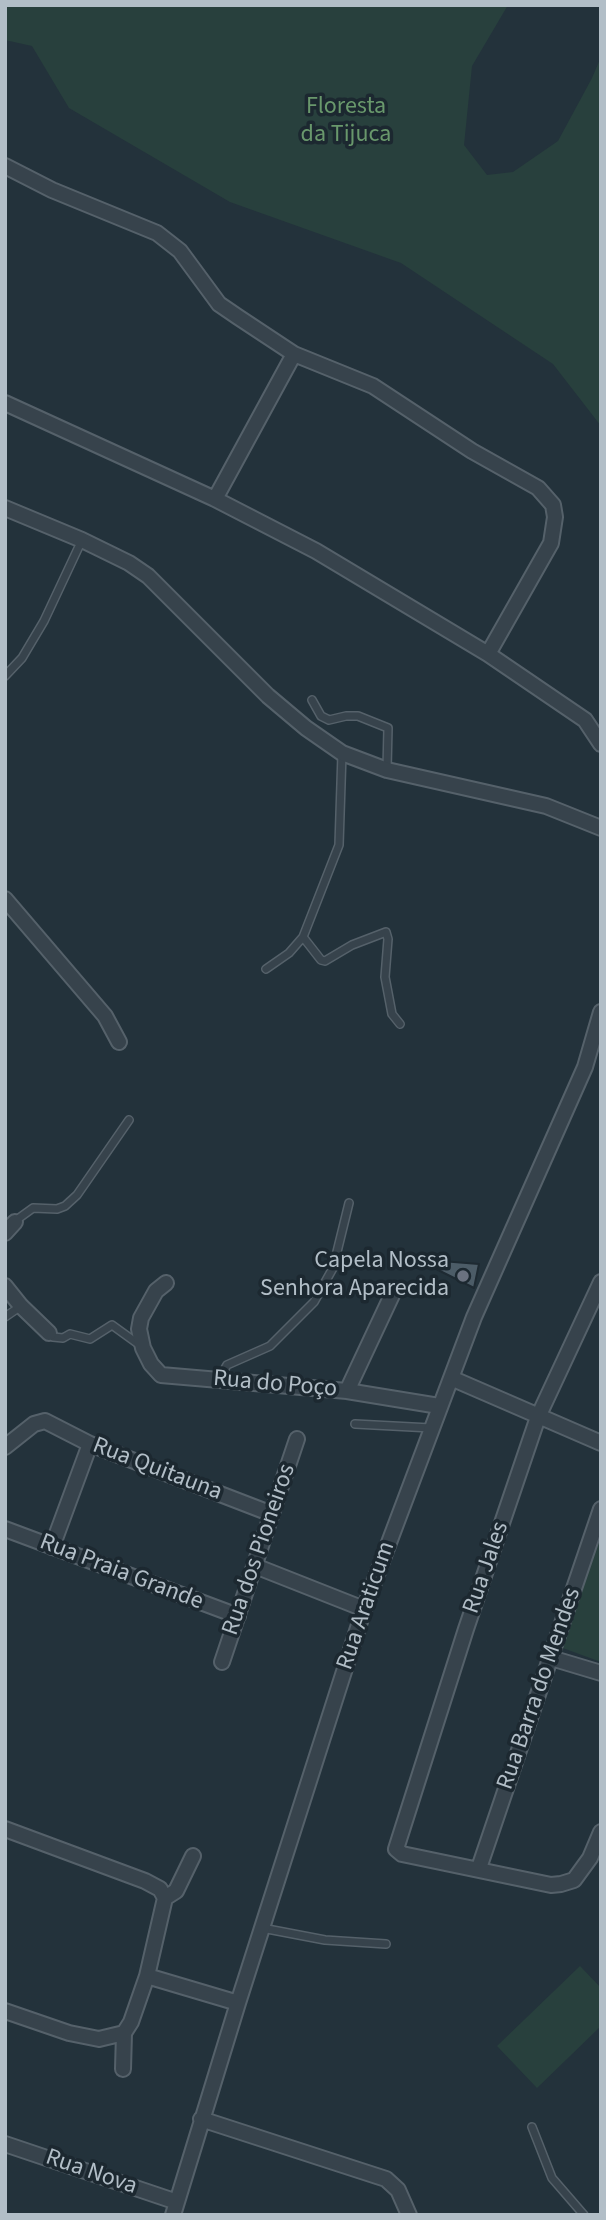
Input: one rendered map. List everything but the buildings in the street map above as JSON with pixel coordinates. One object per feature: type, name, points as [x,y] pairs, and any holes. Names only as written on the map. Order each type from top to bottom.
[{"type":"street","points":[[5,166],[52,190],[157,233],[180,251],[219,304],[294,354],[373,386],[472,451],[538,488],[553,506],[555,517],[551,544],[488,654]]},
{"type":"street","points":[[215,499],[294,354]]},
{"type":"street","points":[[5,403],[215,499],[316,551],[488,654],[585,720],[601,744]]},
{"type":"street","points":[[5,508],[82,540],[129,563],[148,576],[268,696],[306,729],[342,753],[387,770],[546,806],[601,828]]},
{"type":"street","points":[[585,720],[601,717]]},
{"type":"street","points":[[5,899],[105,1016],[119,1042]]},
{"type":"street","name":"Rua Araticum","points":[[175,2208],[237,2003],[364,1609],[474,1317],[584,1067],[601,1012]]},
{"type":"street","name":"Rua Jales","points":[[479,1868],[406,1855],[398,1852],[396,1846],[538,1417],[601,1282]]},
{"type":"street","name":"Rua do Poço","points":[[166,1283],[156,1291],[141,1318],[139,1329],[143,1348],[155,1370],[161,1375],[347,1391],[439,1406]]},
{"type":"street","points":[[5,1286],[20,1306],[49,1333]]},
{"type":"street","points":[[347,1391],[392,1295]]},
{"type":"street","points":[[451,1378],[601,1443]]},
{"type":"street","name":"Rua Quitauna","points":[[5,1447],[34,1424],[45,1420],[90,1444],[272,1514]]},
{"type":"street","name":"Rua dos Pioneiros","points":[[222,1662],[297,1439]]},
{"type":"street","points":[[52,1546],[90,1444]]},
{"type":"street","name":"Rua Barra do Mendes","points":[[479,1868],[601,1509]]},
{"type":"street","name":"Rua Praia Grande","points":[[5,1529],[238,1616]]},
{"type":"street","points":[[255,1566],[364,1609]]},
{"type":"street","points":[[551,1658],[601,1673]]},
{"type":"street","points":[[5,1829],[145,1881],[160,1889],[165,1898],[147,1976],[131,2022],[124,2033],[122,2069]]},
{"type":"street","points":[[479,1868],[551,1885],[574,1880],[590,1858],[601,1832]]},
{"type":"street","points":[[165,1898],[176,1891],[193,1856]]},
{"type":"street","points":[[147,1976],[237,2003]]},
{"type":"street","points":[[5,2011],[69,2033],[99,2039],[124,2033]]},
{"type":"street","points":[[201,2119],[386,2179],[398,2190],[409,2215]]},
{"type":"street","name":"Rua Nova","points":[[5,2144],[175,2208]]},
{"type":"lane","points":[[5,676],[22,658],[44,621],[82,540]]},
{"type":"lane","points":[[312,700],[321,716],[329,720],[358,716],[388,728],[387,770]]},
{"type":"lane","points":[[266,969],[289,953],[303,937],[339,845],[342,753]]},
{"type":"lane","points":[[303,937],[321,960],[325,961],[352,945],[386,932],[388,939],[385,977],[393,1014],[400,1024]]},
{"type":"lane","points":[[10,1227],[33,1208],[57,1209],[65,1206],[77,1195],[128,1120]]},
{"type":"lane","points":[[218,1379],[227,1365],[270,1346],[314,1301],[333,1268],[348,1203]]},
{"type":"lane","points":[[5,1317],[20,1306]]},
{"type":"lane","points":[[49,1333],[53,1337],[63,1338],[72,1334],[90,1339],[112,1325],[143,1348]]},
{"type":"lane","points":[[355,1424],[431,1429]]},
{"type":"lane","points":[[262,1928],[340,1942],[386,1944]]},
{"type":"lane","points":[[531,2127],[552,2178],[584,2215]]},
{"type":"green space","name":"Floresta da Tijuca","points":[[5,5],[508,5],[472,66],[464,145],[487,175],[513,172],[558,141],[601,57],[601,426],[553,364],[401,263],[230,202],[69,108],[32,46],[5,40]]},
{"type":"green space","points":[[601,1523],[601,1662],[560,1647]]},
{"type":"green space","points":[[580,1966],[601,1988],[601,2026],[537,2088],[497,2046]]},
{"type":"place","name":"Capela Nossa Senhora Aparecida","points":[[463,1276]]}]
